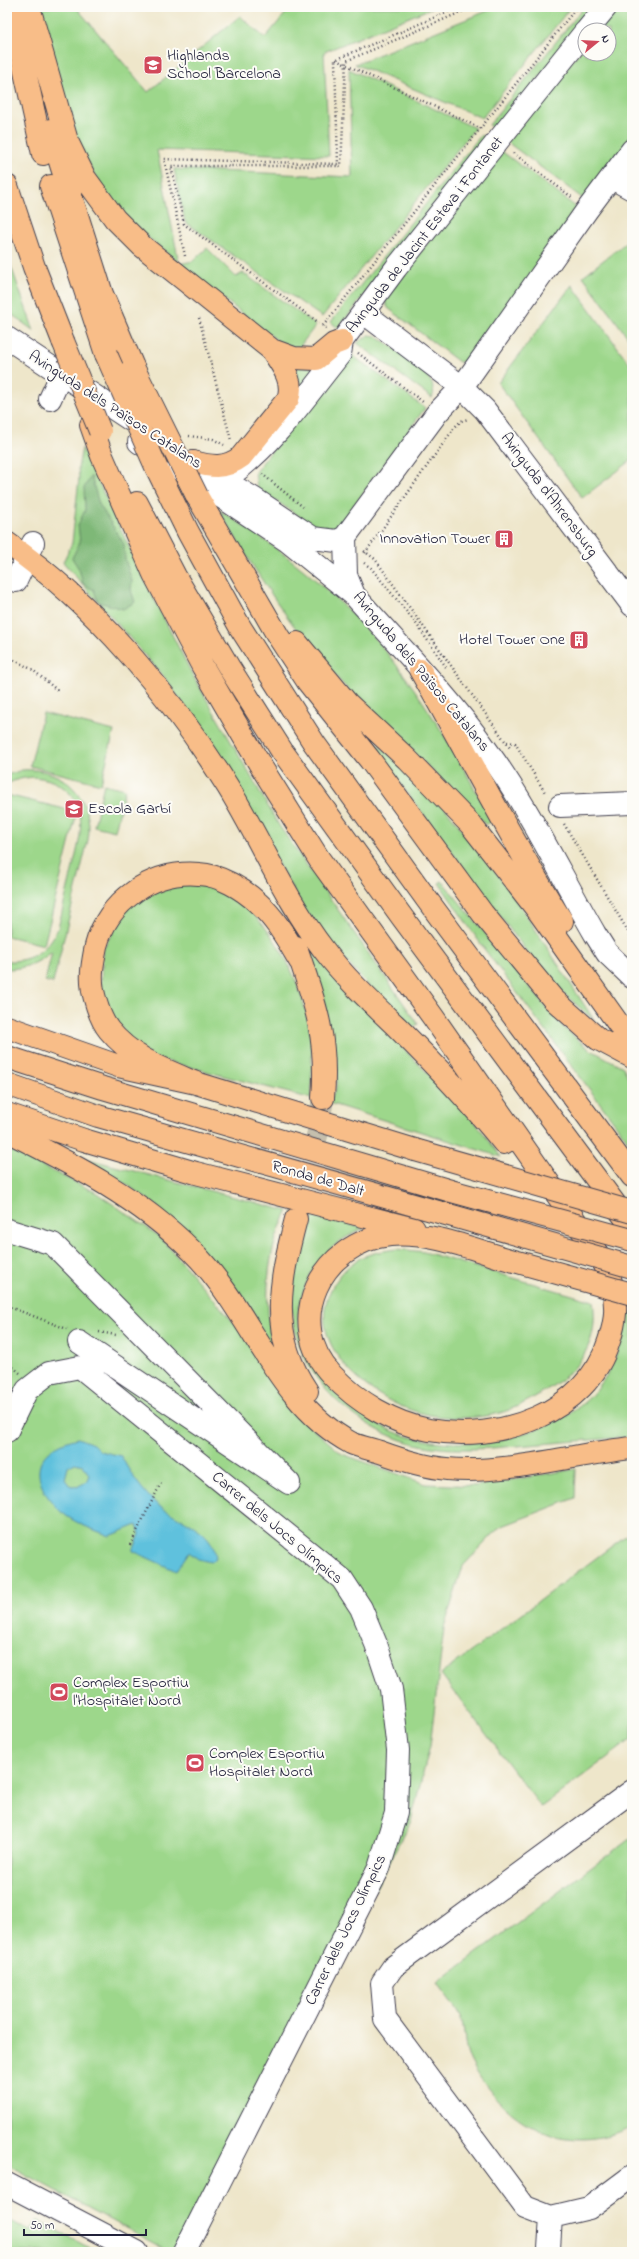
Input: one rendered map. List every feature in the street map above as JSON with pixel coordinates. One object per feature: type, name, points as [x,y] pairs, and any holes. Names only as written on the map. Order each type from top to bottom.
[{"type":"highway","points":[[18,9],[102,294],[133,367],[200,490],[236,565],[278,636],[308,682],[370,760],[483,914],[553,999],[598,1039],[632,1057]]},
{"type":"highway","points":[[18,9],[67,141],[85,178],[116,219],[142,246],[272,350],[294,358],[316,359],[334,344],[342,341]]},
{"type":"highway","points":[[18,9],[28,95],[52,189],[106,354],[157,469],[188,532],[240,627],[314,742],[428,901],[632,1176]]},
{"type":"highway","points":[[7,186],[34,267],[96,428],[175,576],[230,669],[282,751],[402,917],[632,1227]]},
{"type":"highway","points":[[193,462],[214,467],[234,462],[241,457],[288,399],[291,392],[290,384],[272,350]]},
{"type":"highway","points":[[96,428],[102,456],[154,574],[215,688],[319,859],[433,1017],[578,1226],[606,1270],[612,1284],[616,1314],[609,1341],[597,1370],[571,1398],[545,1413],[514,1425],[475,1433],[441,1432],[408,1424],[371,1407],[342,1385],[323,1365],[318,1355],[310,1320],[310,1306],[320,1278],[336,1258],[349,1248],[367,1240],[402,1235],[456,1243]]},
{"type":"highway","points":[[7,543],[64,587],[113,636],[149,678],[189,730],[228,787],[284,890],[324,950],[359,990],[484,1118],[510,1150],[594,1270],[604,1294],[609,1341]]},
{"type":"highway","points":[[236,565],[301,648],[347,703],[407,759],[471,825],[539,912],[630,1042]]},
{"type":"highway","points":[[420,670],[463,744],[504,825],[540,887],[599,979],[630,1042]]},
{"type":"highway","points":[[149,678],[193,746],[249,844],[279,907],[320,1020],[324,1062],[323,1098]]},
{"type":"highway","points":[[196,1083],[138,1057],[108,1028],[97,1006],[92,984],[92,968],[100,933],[107,918],[117,906],[130,893],[149,883],[174,875],[199,874],[221,880],[247,894],[268,913],[300,962]]},
{"type":"highway","points":[[433,1017],[522,1129],[632,1277]]},
{"type":"highway","points":[[7,1026],[118,1066],[196,1083],[415,1150],[632,1212]]},
{"type":"highway","name":"Ronda de Dalt","points":[[7,1057],[102,1088],[451,1191],[632,1240]]},
{"type":"highway","name":"Ronda de Dalt","points":[[7,1084],[98,1116],[632,1267]]},
{"type":"highway","points":[[7,1114],[84,1140],[196,1173],[393,1223],[500,1257],[632,1294]]},
{"type":"highway","points":[[7,1131],[98,1178],[160,1221],[194,1253],[213,1275],[276,1369],[304,1406],[320,1420],[353,1444],[430,1466],[463,1470],[504,1467],[596,1451],[632,1448]]},
{"type":"highway","points":[[296,1219],[283,1273],[280,1306],[284,1340],[288,1357],[300,1381],[318,1404],[350,1432],[378,1451]]},
{"type":"street","name":"Avinguda de Jacint Esteva i Fontanet","points":[[594,22],[606,7]]},
{"type":"street","name":"Avinguda de Jacint Esteva i Fontanet","points":[[256,464],[340,354],[342,341],[376,295],[496,141],[577,42]]},
{"type":"street","points":[[346,537],[437,413],[462,387],[632,150]]},
{"type":"street","points":[[612,178],[632,189]]},
{"type":"street","points":[[376,295],[381,308],[455,366],[467,367],[481,360]]},
{"type":"street","name":"Avinguda d'Ahrensburg","points":[[364,313],[462,387],[485,410],[632,605]]},
{"type":"street","name":"Avinguda dels Països Catalans","points":[[7,338],[193,462],[253,498],[313,538],[338,541],[346,537],[346,575],[354,595],[420,670],[486,749],[523,808],[607,953],[632,977]]},
{"type":"street","name":"Avinguda dels Països Catalans","points":[[7,353],[53,393],[200,490],[256,464]]},
{"type":"street","name":"Avinguda d'Ahrensburg","points":[[455,366],[462,387]]},
{"type":"street","points":[[253,498],[248,486],[249,473],[256,464]]},
{"type":"street","points":[[200,490],[286,540],[354,595]]},
{"type":"street","points":[[557,808],[632,803]]},
{"type":"street","points":[[7,1230],[53,1244],[289,1482],[80,1339],[63,1370]]},
{"type":"street","name":"Carrer dels Jocs Olímpics","points":[[7,1431],[27,1390],[49,1372],[80,1367],[342,1579],[361,1608],[376,1644],[391,1689],[398,1750],[396,1813],[380,1868],[184,2252]]},
{"type":"street","points":[[632,1791],[393,1967],[382,1983],[385,2019],[525,2207],[551,2217],[589,2208],[632,2176]]},
{"type":"street","points":[[7,2184],[137,2252]]},
{"type":"street","points":[[551,2217],[549,2249],[551,2252]]},
{"type":"path","points":[[335,60],[459,7]]},
{"type":"path","points":[[455,427],[323,326],[184,224],[171,166],[341,166],[346,61],[473,7]]},
{"type":"path","points":[[323,326],[479,128],[577,7]]},
{"type":"path","points":[[335,60],[485,132]]},
{"type":"path","points":[[186,262],[164,159],[338,164],[335,60]]},
{"type":"path","points":[[508,149],[574,199]]},
{"type":"path","points":[[199,318],[231,440],[224,449]]},
{"type":"path","points":[[363,556],[455,427],[461,420],[468,418],[475,420]]},
{"type":"path","points":[[256,464],[305,508]]},
{"type":"path","name":"Avinguda dels Països Catalans","points":[[361,560],[371,568],[415,622],[450,672]]},
{"type":"path","points":[[7,656],[33,670],[58,691]]},
{"type":"path","points":[[507,742],[515,743],[557,808],[632,938]]},
{"type":"path","points":[[7,1306],[80,1339],[84,1330],[137,1338],[142,1333]]},
{"type":"path","points":[[130,1545],[162,1481]]},
{"type":"green space","points":[[41,7],[76,7],[148,92],[240,16],[265,38],[291,7],[434,7],[324,52],[329,156],[157,150],[179,263],[131,222],[101,184],[87,161],[75,137],[58,86],[51,60]]},
{"type":"green space","points":[[497,7],[571,7],[482,118],[355,64]]},
{"type":"green space","points":[[584,7],[596,7],[584,22],[577,22],[577,31],[496,131],[489,125]]},
{"type":"green space","points":[[615,7],[632,7],[632,138],[586,201],[507,142],[577,55],[577,62],[617,62],[617,22],[603,22]]},
{"type":"green space","points":[[349,69],[475,128],[322,317],[185,222],[174,169],[352,177]]},
{"type":"green space","points":[[481,135],[488,141],[338,328],[331,322]]},
{"type":"green space","points":[[500,150],[580,210],[469,361],[459,362],[388,308],[384,299]]},
{"type":"green space","points":[[632,238],[632,343],[583,276]]},
{"type":"green space","points":[[207,248],[236,277],[243,273],[316,325],[297,350],[278,341],[179,264],[193,261]]},
{"type":"green space","points":[[7,255],[34,331],[7,311]]},
{"type":"green space","points":[[572,285],[632,367],[632,460],[582,498],[498,383]]},
{"type":"green space","points":[[369,335],[376,336],[404,355],[423,371],[430,380],[433,389],[432,398],[357,343]]},
{"type":"green space","points":[[349,353],[425,408],[343,521],[333,532],[327,535],[257,488],[255,472]]},
{"type":"green space","points":[[284,361],[317,369],[301,390],[298,378]]},
{"type":"green space","points":[[82,448],[150,591],[192,674],[280,827],[418,1024],[409,1031],[312,923],[201,730],[165,678],[63,562],[72,543],[79,478],[78,468]]},
{"type":"green space","points":[[91,476],[99,504],[124,544],[125,559],[132,581],[131,590],[135,602],[123,609],[98,602],[94,590],[83,584],[79,569],[72,558],[80,542],[78,525],[85,510],[84,488]]},
{"type":"green space","points":[[219,510],[290,559],[324,587],[376,639],[431,714],[463,767],[492,821],[486,825],[340,681],[322,661],[305,641],[275,599]]},
{"type":"green space","points":[[43,713],[114,731],[101,784],[30,766]]},
{"type":"green space","points":[[353,721],[441,803],[509,889],[594,1020],[563,993],[537,965]]},
{"type":"green space","points":[[22,770],[37,770],[51,773],[63,780],[73,788],[87,811],[89,825],[88,840],[53,983],[45,981],[52,952],[36,962],[20,968],[7,969],[7,961],[24,959],[38,953],[50,942],[58,928],[78,846],[81,821],[79,810],[74,799],[66,790],[54,782],[42,778],[30,777],[19,779],[7,784],[7,775]]},
{"type":"green space","points":[[104,784],[125,789],[115,831],[94,826]]},
{"type":"green space","points":[[7,795],[77,812],[44,945],[7,936]]},
{"type":"green space","points":[[442,881],[563,1027],[589,1049],[623,1067],[632,1085],[632,1146],[485,950],[439,883]]},
{"type":"green space","points":[[183,884],[201,885],[217,889],[243,905],[258,919],[283,954],[300,993],[310,1032],[312,1099],[155,1058],[139,1049],[115,1020],[106,1004],[101,987],[103,949],[129,904],[163,888]]},
{"type":"green space","points":[[308,946],[387,1032],[472,1118],[501,1157],[329,1103],[336,1088],[337,1070],[323,1001],[304,948]]},
{"type":"green space","name":"Complex Esportiu Hospitalet Nord","points":[[7,1149],[95,1192],[159,1236],[235,1324],[310,1426],[342,1454],[426,1484],[475,1486],[576,1469],[575,1498],[500,1527],[463,1566],[444,1628],[430,1746],[411,1821],[184,2252],[170,2252],[7,2164]]},
{"type":"green space","points":[[76,1156],[288,1211],[274,1244],[268,1278],[268,1313],[272,1348],[157,1206],[123,1182]]},
{"type":"green space","points":[[307,1215],[364,1228],[335,1245],[320,1260],[308,1279],[300,1304],[298,1317],[306,1342],[324,1381],[343,1401],[362,1415],[383,1427],[403,1435],[422,1440],[442,1442],[482,1442],[502,1439],[540,1428],[573,1411],[586,1401],[598,1388],[615,1359],[623,1327],[624,1310],[632,1312],[632,1437],[485,1448],[443,1448],[423,1446],[403,1441],[383,1433],[363,1421],[334,1398],[315,1376],[299,1345],[296,1334],[292,1310],[293,1286]]},
{"type":"green space","points":[[397,1249],[424,1252],[593,1301],[594,1314],[591,1339],[580,1361],[562,1379],[551,1387],[525,1402],[498,1414],[458,1418],[445,1417],[419,1413],[390,1401],[356,1377],[342,1361],[331,1344],[325,1326],[325,1306],[333,1286],[339,1277],[353,1263],[368,1255]]},
{"type":"green space","points":[[632,1531],[632,1739],[541,1807],[441,1674]]},
{"type":"green space","points":[[632,1837],[632,2126],[607,2136],[583,2139],[560,2137],[538,2129],[518,2118],[499,2102],[483,2082],[468,2055],[465,2045],[463,2024],[459,2014],[437,1983]]},
{"type":"green space","points":[[7,2219],[30,2231],[37,2220],[97,2252],[7,2252]]},
{"type":"water","points":[[78,1438],[93,1444],[100,1451],[121,1456],[137,1482],[152,1500],[166,1511],[202,1532],[213,1547],[216,1558],[210,1562],[198,1559],[189,1552],[176,1571],[133,1551],[140,1534],[137,1525],[110,1536],[68,1517],[56,1507],[47,1495],[41,1484],[39,1473],[40,1464],[45,1456],[53,1448],[64,1442]],"holes":[[[75,1463],[83,1465],[89,1475],[86,1482],[77,1487],[69,1485],[65,1479],[68,1467]]]},
{"type":"tunnel","points":[[296,1217],[318,1132],[323,1098]]},
{"type":"place","name":"Highlands School Barcelona","points":[[153,65]]},
{"type":"place","name":"Innovation Tower","points":[[504,539]]},
{"type":"place","name":"Hotel Tower One","points":[[579,640]]},
{"type":"place","name":"Escola Garbí","points":[[74,809]]},
{"type":"place","name":"Complex Esportiu l'Hospitalet Nord","points":[[59,1692]]},
{"type":"place","name":"Complex Esportiu Hospitalet Nord","points":[[195,1763]]}]
